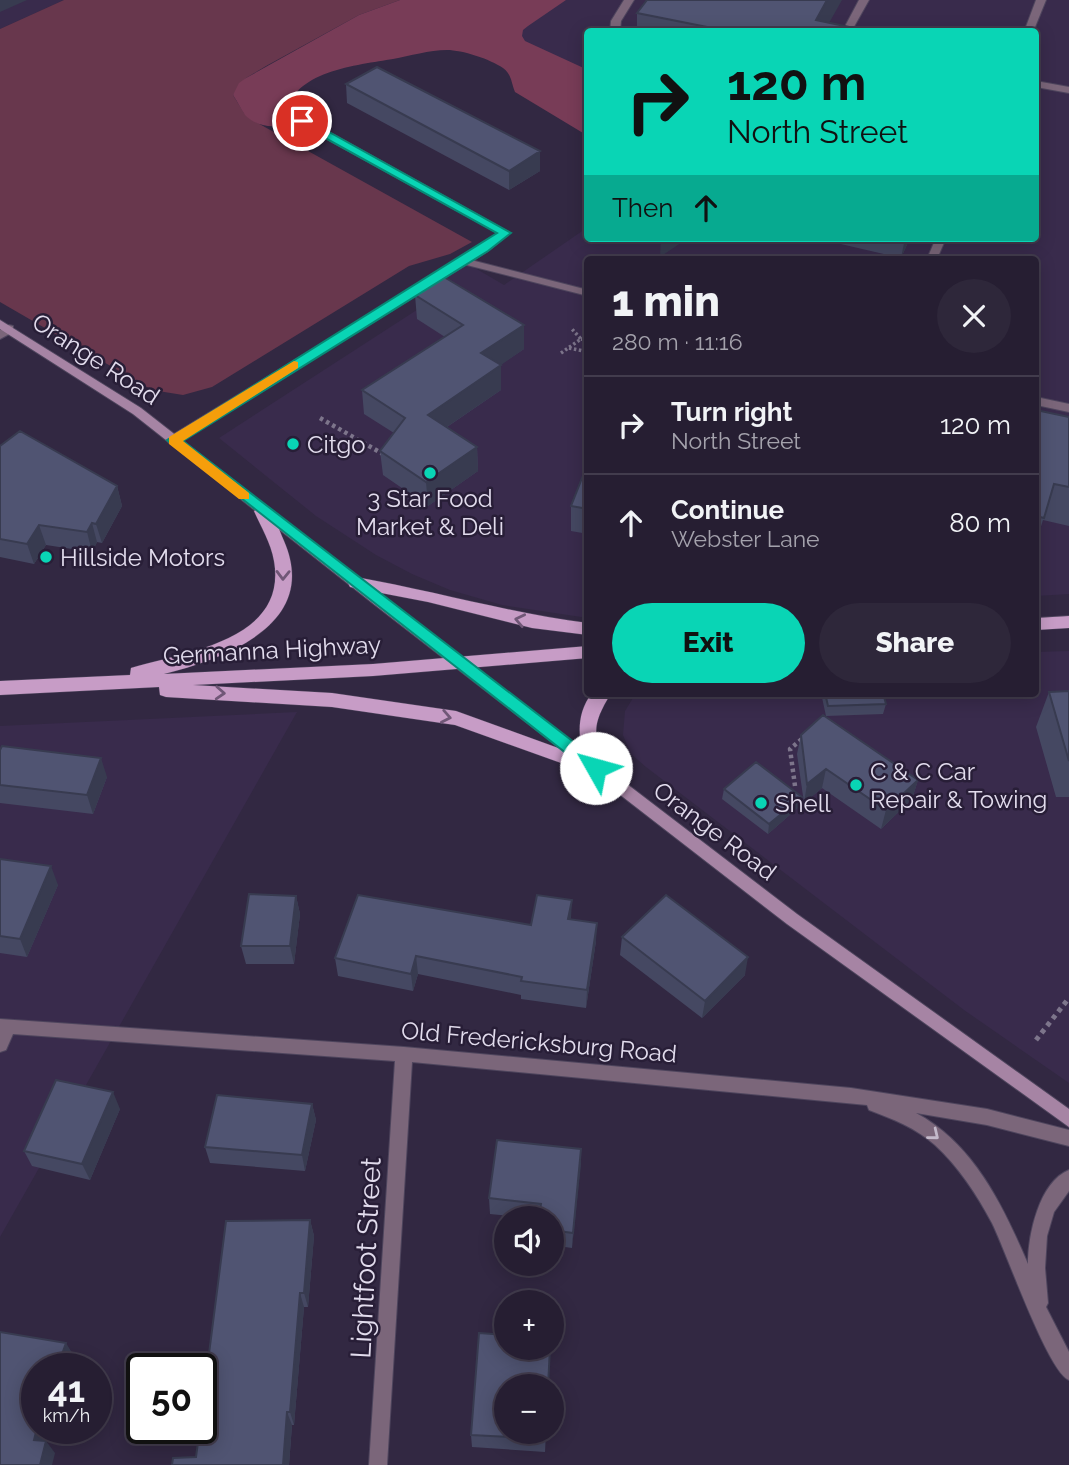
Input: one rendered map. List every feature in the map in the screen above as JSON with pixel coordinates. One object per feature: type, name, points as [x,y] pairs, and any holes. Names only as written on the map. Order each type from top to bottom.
[{"type":"main road","name":"Orange Road","points":[[3,329],[137,411],[262,511],[792,919],[1069,1119]]},
{"type":"main road","points":[[79,685],[191,662],[222,652],[252,633],[273,609],[282,587],[284,565],[262,511]]},
{"type":"main road","points":[[356,583],[428,596],[532,622],[584,628]]},
{"type":"main road","points":[[1039,624],[1069,622]]},
{"type":"main road","name":"Germanna Highway","points":[[0,688],[373,670],[584,652]]},
{"type":"main road","points":[[79,685],[332,699],[393,707],[456,718],[596,768]]},
{"type":"main road","points":[[596,768],[585,728],[598,697]]},
{"type":"street","points":[[615,28],[629,0]]},
{"type":"street","points":[[848,28],[864,0]]},
{"type":"street","points":[[1030,28],[1041,0]]},
{"type":"street","points":[[1039,85],[1069,90]]},
{"type":"street","points":[[173,440],[505,233],[302,121]]},
{"type":"street","points":[[463,261],[584,292]]},
{"type":"street","points":[[1039,402],[1069,408]]},
{"type":"street","points":[[0,1045],[4,1026]]},
{"type":"street","name":"Old Fredericksburg Road","points":[[4,1026],[404,1054],[851,1095],[987,1117],[1069,1138]]},
{"type":"street","name":"Lightfoot Street","points":[[378,1465],[404,1054]]},
{"type":"street","points":[[851,1095],[917,1122],[943,1142],[970,1170],[991,1205],[1050,1338],[1069,1371]]},
{"type":"street","points":[[1050,1338],[1040,1305],[1034,1251],[1040,1221],[1057,1190],[1069,1178]]},
{"type":"path","points":[[571,328],[584,340]]},
{"type":"path","points":[[561,353],[581,339]]},
{"type":"path","points":[[569,348],[584,351]]},
{"type":"path","points":[[320,418],[394,460]]},
{"type":"path","points":[[795,786],[790,749],[806,735]]},
{"type":"path","points":[[796,744],[803,749]]},
{"type":"path","points":[[1037,1040],[1068,1000]]},
{"type":"shaded area","points":[[0,0],[64,0],[0,29]]},
{"type":"shaded area","points":[[64,0],[400,0],[359,15],[266,66],[246,78],[233,95],[244,113],[252,120],[472,242],[450,254],[409,266],[212,387],[183,395],[152,390],[0,302],[0,29]]},
{"type":"shaded area","points":[[400,0],[566,0],[523,30],[522,36],[525,41],[584,68],[584,134],[515,92],[510,76],[503,68],[476,56],[447,50],[361,64],[325,74],[297,92],[289,105],[288,122],[278,126],[254,122],[245,115],[233,95],[239,83],[359,15]]},
{"type":"shaded area","points":[[405,0],[1069,0],[1069,594],[1039,596],[1039,256],[584,256],[584,617],[502,605],[450,590],[412,574],[376,555],[316,516],[219,438],[443,293],[428,282],[463,261],[504,285],[584,230],[584,242],[1039,242],[1039,28],[584,28],[584,100]]},
{"type":"shaded area","points":[[1069,651],[1069,1083],[964,1010],[646,767],[631,754],[623,735],[625,711],[634,697],[1039,697],[1039,652]]},
{"type":"shaded area","points":[[297,712],[0,1237],[0,726]]},
{"type":"building","points":[[647,0],[827,0],[816,20],[854,28],[706,28],[637,13]]},
{"type":"building","points":[[377,67],[540,151],[509,171],[346,84]]},
{"type":"building","points":[[444,277],[524,325],[481,353],[501,365],[428,415],[477,447],[426,482],[380,451],[405,418],[362,390],[463,325],[415,295]]},
{"type":"building","points":[[1039,411],[1069,417],[1069,487],[1054,484],[1044,518],[1039,517]]},
{"type":"building","points":[[20,431],[117,486],[96,524],[92,523],[87,532],[39,525],[27,544],[0,539],[0,446]]},
{"type":"building","points":[[584,473],[584,508],[571,506]]},
{"type":"building","points":[[1069,691],[1069,761],[1049,692]]},
{"type":"building","points":[[826,697],[884,697],[886,704],[828,706]]},
{"type":"building","points":[[823,715],[918,780],[886,810],[826,769],[807,784],[801,735]]},
{"type":"building","points":[[2,746],[101,758],[87,795],[0,785]]},
{"type":"building","name":"Shell","points":[[756,762],[802,797],[769,824],[724,789]]},
{"type":"building","points":[[0,859],[51,866],[20,939],[0,936]]},
{"type":"building","points":[[249,894],[296,896],[290,946],[241,946]]},
{"type":"building","points":[[358,895],[531,925],[537,895],[572,900],[568,919],[597,923],[587,990],[521,981],[522,977],[416,956],[411,974],[335,958]]},
{"type":"building","points":[[666,895],[748,957],[705,1001],[622,937]]},
{"type":"building","points":[[56,1080],[113,1092],[82,1164],[24,1151]]},
{"type":"building","points":[[217,1095],[312,1104],[302,1155],[205,1147]]},
{"type":"building","points":[[497,1140],[581,1149],[573,1233],[564,1232],[564,1206],[541,1206],[489,1198]]},
{"type":"building","points":[[310,1220],[283,1465],[172,1465],[173,1458],[196,1457],[198,1444],[217,1444],[217,1353],[209,1353],[226,1221]]},
{"type":"building","points":[[0,1332],[66,1343],[62,1353],[21,1353],[21,1444],[45,1444],[40,1465],[0,1465]]},
{"type":"building","points":[[479,1333],[494,1334],[494,1360],[549,1360],[549,1374],[494,1374],[494,1436],[471,1435]]},
{"type":"slow traffic","points":[[244,496],[173,440],[294,365]]},
{"type":"place","name":"Citgo","points":[[293,444]]},
{"type":"place","name":"3 Star Food Market & Deli","points":[[430,473]]},
{"type":"place","name":"Hillside Motors","points":[[46,557]]},
{"type":"place","name":"C & C Car Repair & Towing","points":[[856,785]]},
{"type":"place","name":"Shell","points":[[761,803]]},
{"type":"route","points":[[302,121],[505,233],[484,249],[173,440],[596,768]]}]
